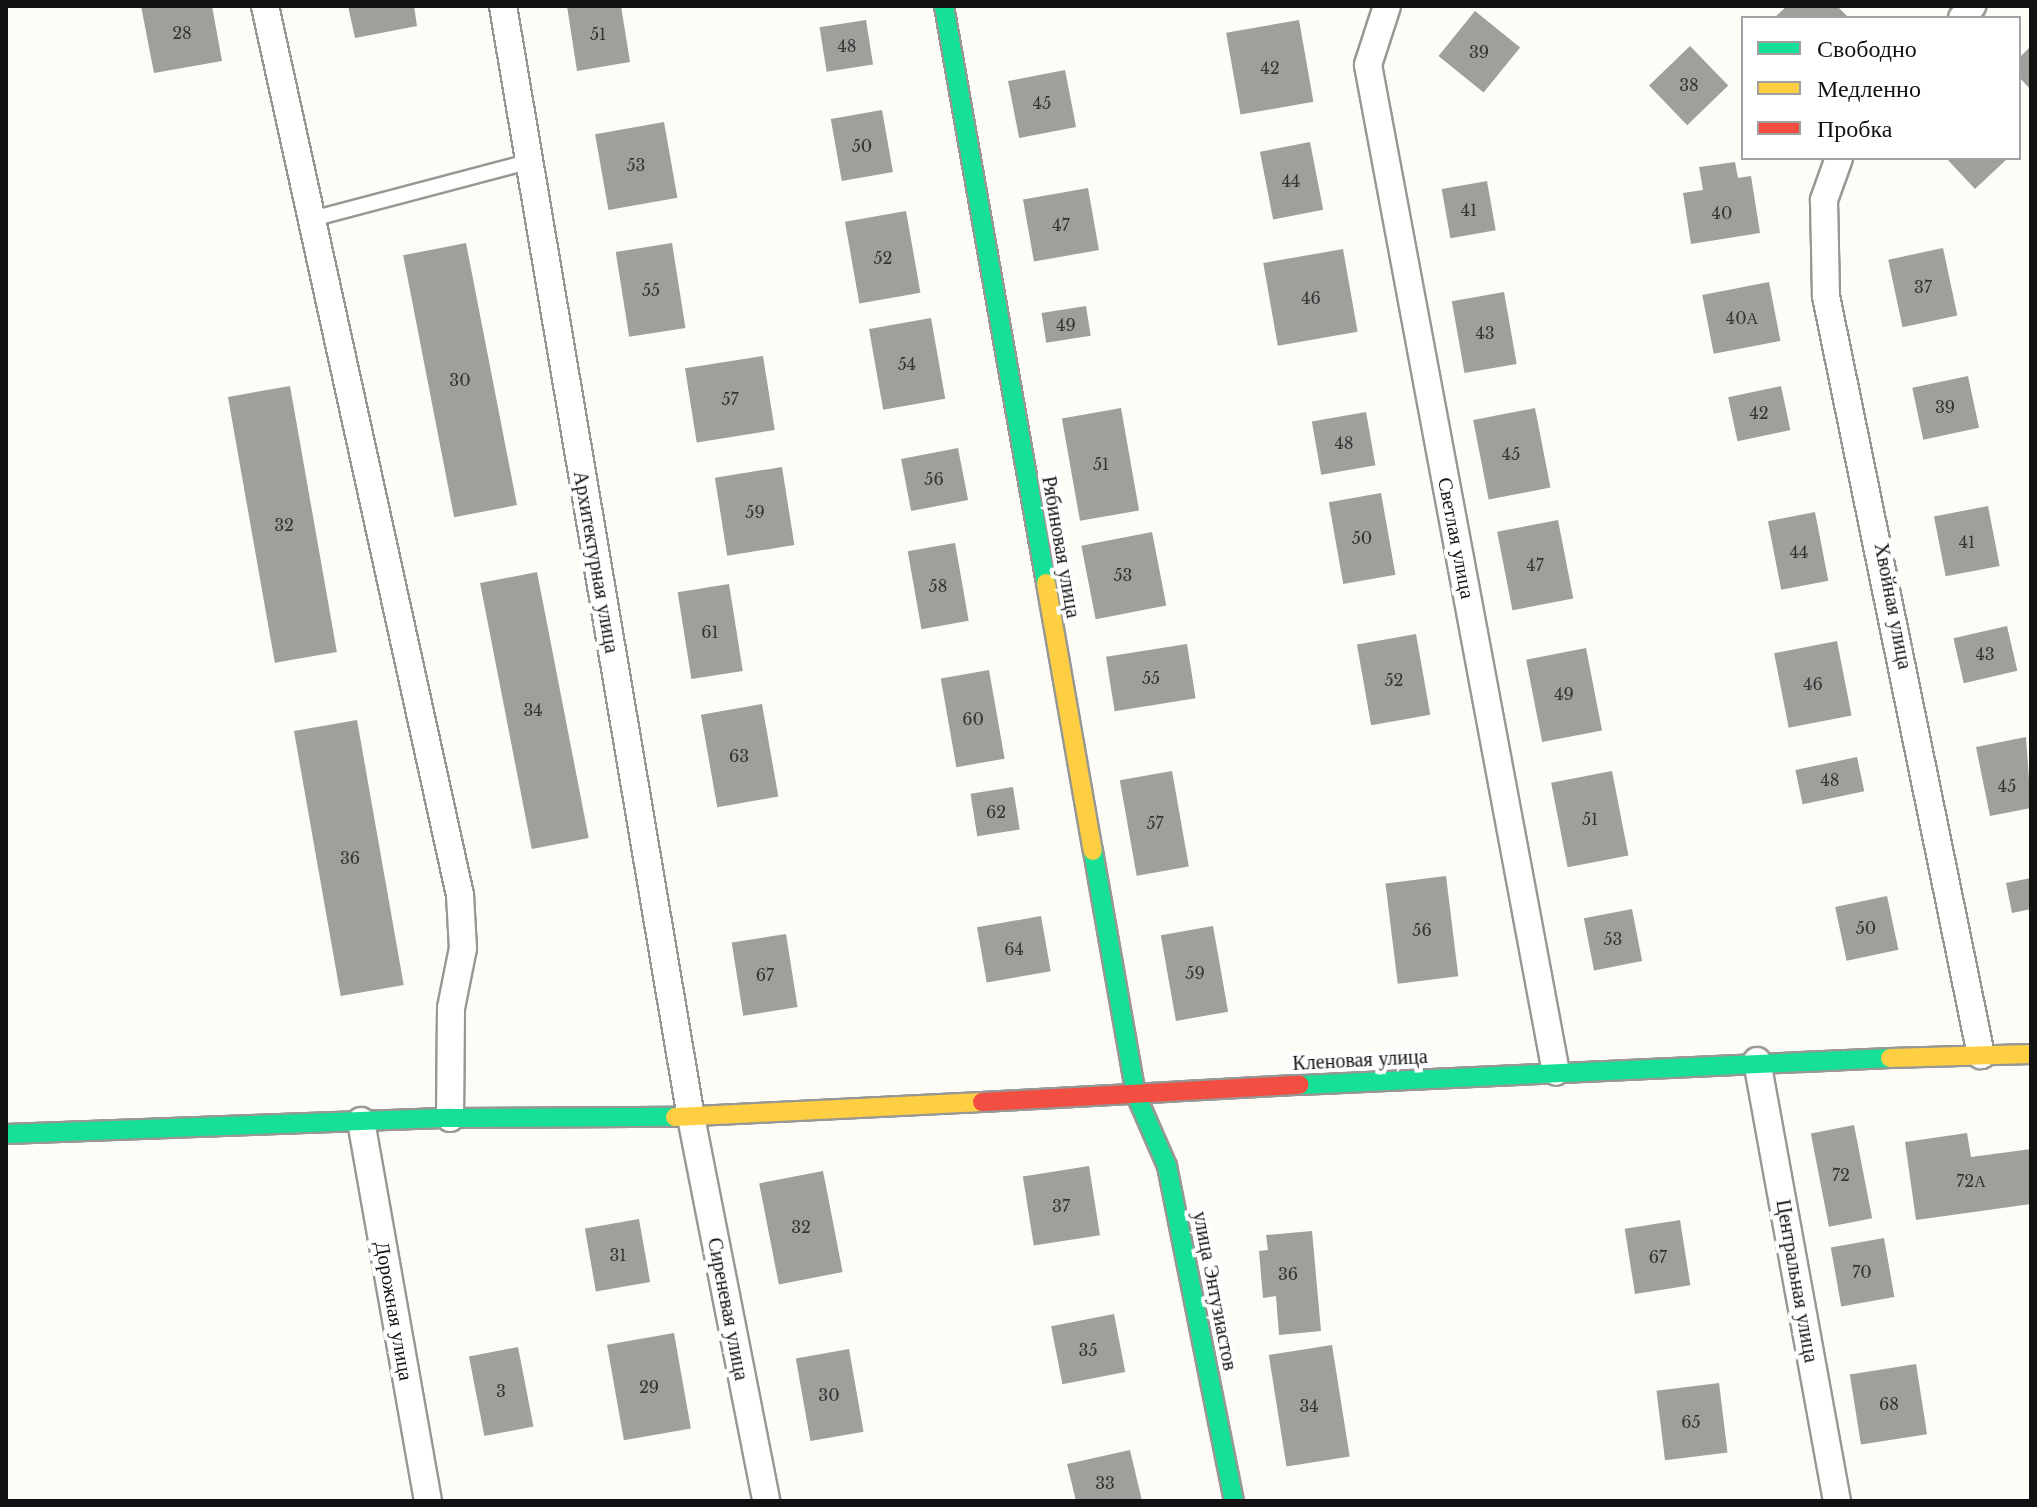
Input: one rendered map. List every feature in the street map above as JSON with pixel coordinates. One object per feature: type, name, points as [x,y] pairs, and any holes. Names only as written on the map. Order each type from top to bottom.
[{"type":"street","points":[[265,6],[460,895],[463,948],[451,1008],[450,1118]]},
{"type":"street","name":"Архитектурная улица","points":[[503,6],[691,1117]]},
{"type":"street","name":"Рябиновая улица","points":[[944,6],[1136,1095]]},
{"type":"street","name":"Светлая улица","points":[[1387,6],[1368,65],[1556,1072]]},
{"type":"street","name":"Хвойная улица","points":[[1838,160],[1824,200],[1826,296],[1981,1055]]},
{"type":"street","name":"Кленовая улица","points":[[6,1134],[450,1118],[691,1117],[1757,1061],[2031,1054]]},
{"type":"street","name":"Центральная улица","points":[[1757,1061],[1837,1501]]},
{"type":"street","name":"улица Энтузиастов","points":[[1136,1095],[1167,1166],[1234,1501]]},
{"type":"street","name":"Сиреневая улица","points":[[691,1117],[766,1501]]},
{"type":"street","name":"Дорожная улица","points":[[361,1121],[428,1501]]},
{"type":"lane","points":[[312,219],[527,162]]},
{"type":"building","points":[[141,6],[212,6],[222,61],[154,73]]},
{"type":"building","points":[[348,6],[414,6],[417,26],[355,38]]},
{"type":"building","points":[[567,6],[621,6],[630,62],[577,71]]},
{"type":"building","points":[[1787,6],[1837,6],[1847,16],[1776,16]]},
{"type":"building","points":[[1475,11],[1520,48],[1484,93],[1438,56]]},
{"type":"building","points":[[866,20],[873,64],[827,72],[820,27]]},
{"type":"building","points":[[1299,20],[1313,102],[1241,115],[1226,33]]},
{"type":"building","points":[[1690,46],[1728,86],[1687,125],[1649,86]]},
{"type":"building","points":[[2031,46],[2031,90],[2021,79],[2021,56]]},
{"type":"building","points":[[1065,70],[1076,127],[1019,138],[1008,81]]},
{"type":"building","points":[[882,110],[893,172],[842,181],[831,119]]},
{"type":"building","points":[[664,122],[677,198],[608,210],[595,134]]},
{"type":"building","points":[[1310,142],[1323,210],[1273,219],[1260,152]]},
{"type":"building","points":[[1948,160],[2006,160],[1975,189]]},
{"type":"building","points":[[1735,162],[1738,178],[1751,176],[1760,233],[1691,244],[1683,193],[1703,190],[1699,167]]},
{"type":"building","points":[[1487,181],[1496,230],[1450,238],[1442,189]]},
{"type":"building","points":[[1088,188],[1099,250],[1034,262],[1023,199]]},
{"type":"building","points":[[906,211],[920,293],[859,304],[845,222]]},
{"type":"building","points":[[466,243],[517,505],[454,517],[403,255]]},
{"type":"building","points":[[672,243],[685,328],[629,337],[616,252]]},
{"type":"building","points":[[1943,248],[1957,315],[1903,327],[1888,260]]},
{"type":"building","points":[[1343,249],[1358,332],[1278,346],[1263,263]]},
{"type":"building","points":[[1769,282],[1780,341],[1714,354],[1702,295]]},
{"type":"building","points":[[1504,292],[1517,364],[1464,373],[1452,301]]},
{"type":"building","points":[[1086,306],[1091,336],[1046,343],[1042,313]]},
{"type":"building","points":[[931,318],[945,399],[883,410],[869,329]]},
{"type":"building","points":[[763,356],[775,430],[697,442],[685,368]]},
{"type":"building","points":[[1968,376],[1979,428],[1923,440],[1912,388]]},
{"type":"building","points":[[290,386],[337,652],[275,663],[228,397]]},
{"type":"building","points":[[1781,386],[1790,430],[1738,441],[1728,397]]},
{"type":"building","points":[[1121,408],[1139,510],[1080,521],[1062,418]]},
{"type":"building","points":[[1535,408],[1550,488],[1489,500],[1473,420]]},
{"type":"building","points":[[1366,412],[1375,465],[1321,475],[1312,422]]},
{"type":"building","points":[[958,448],[968,500],[911,511],[901,459]]},
{"type":"building","points":[[782,467],[794,545],[727,556],[715,478]]},
{"type":"building","points":[[1381,493],[1395,575],[1343,584],[1329,502]]},
{"type":"building","points":[[1988,506],[2000,566],[1946,576],[1934,516]]},
{"type":"building","points":[[1815,512],[1828,581],[1781,590],[1768,521]]},
{"type":"building","points":[[1558,520],[1573,599],[1512,610],[1497,532]]},
{"type":"building","points":[[1152,532],[1166,606],[1096,619],[1081,546]]},
{"type":"building","points":[[955,543],[969,621],[921,629],[908,551]]},
{"type":"building","points":[[537,572],[589,838],[532,849],[480,583]]},
{"type":"building","points":[[729,584],[743,671],[691,679],[678,592]]},
{"type":"building","points":[[2007,626],[2017,671],[1964,683],[1953,638]]},
{"type":"building","points":[[1416,634],[1430,715],[1371,725],[1357,644]]},
{"type":"building","points":[[1837,641],[1852,716],[1789,728],[1774,653]]},
{"type":"building","points":[[1187,644],[1196,698],[1115,711],[1106,657]]},
{"type":"building","points":[[1586,648],[1602,730],[1542,742],[1526,660]]},
{"type":"building","points":[[989,670],[1005,759],[956,767],[941,679]]},
{"type":"building","points":[[762,704],[778,797],[717,807],[701,715]]},
{"type":"building","points":[[357,720],[404,985],[341,996],[294,731]]},
{"type":"building","points":[[2026,737],[2031,808],[1990,816],[1976,747]]},
{"type":"building","points":[[1857,757],[1864,791],[1803,804],[1795,770]]},
{"type":"building","points":[[1172,771],[1189,867],[1137,876],[1120,780]]},
{"type":"building","points":[[1612,771],[1628,855],[1568,867],[1551,783]]},
{"type":"building","points":[[1013,787],[1020,829],[977,836],[971,794]]},
{"type":"building","points":[[1446,876],[1458,976],[1398,984],[1385,883]]},
{"type":"building","points":[[2031,878],[2031,909],[2012,913],[2006,883]]},
{"type":"building","points":[[1887,896],[1898,950],[1847,961],[1835,907]]},
{"type":"building","points":[[1632,909],[1642,961],[1594,970],[1584,918]]},
{"type":"building","points":[[1041,916],[1051,971],[987,982],[977,927]]},
{"type":"building","points":[[1213,926],[1228,1012],[1176,1021],[1161,935]]},
{"type":"building","points":[[786,934],[798,1007],[743,1016],[732,943]]},
{"type":"building","points":[[1854,1125],[1872,1218],[1829,1227],[1811,1133]]},
{"type":"building","points":[[1967,1133],[1971,1157],[2031,1149],[2031,1204],[1916,1220],[1905,1142]]},
{"type":"building","points":[[1089,1166],[1100,1235],[1034,1246],[1023,1176]]},
{"type":"building","points":[[823,1171],[843,1272],[779,1285],[759,1183]]},
{"type":"building","points":[[639,1219],[650,1282],[596,1292],[585,1229]]},
{"type":"building","points":[[1680,1220],[1690,1285],[1635,1294],[1625,1229]]},
{"type":"building","points":[[1312,1231],[1321,1331],[1279,1335],[1276,1296],[1263,1298],[1259,1251],[1268,1250],[1266,1235]]},
{"type":"building","points":[[1884,1238],[1894,1297],[1841,1306],[1831,1247]]},
{"type":"building","points":[[1114,1314],[1125,1372],[1062,1384],[1051,1326]]},
{"type":"building","points":[[674,1333],[691,1429],[624,1440],[607,1345]]},
{"type":"building","points":[[1332,1345],[1350,1457],[1286,1467],[1269,1355]]},
{"type":"building","points":[[518,1347],[533,1427],[484,1436],[469,1357]]},
{"type":"building","points":[[849,1349],[864,1432],[810,1441],[796,1358]]},
{"type":"building","points":[[1916,1364],[1927,1434],[1861,1445],[1850,1374]]},
{"type":"building","points":[[1719,1383],[1728,1452],[1665,1460],[1656,1391]]},
{"type":"building","points":[[1130,1450],[1142,1501],[1076,1501],[1067,1464]]},
{"type":"traffic: fast","points":[[944,6],[1046,583]]},
{"type":"traffic: fast","points":[[1093,851],[1136,1095],[1167,1166],[1234,1501]]},
{"type":"traffic: fast","points":[[1300,1085],[1890,1058]]},
{"type":"traffic: fast","points":[[6,1134],[450,1118],[675,1117]]},
{"type":"traffic: slow","points":[[1046,583],[1093,851]]},
{"type":"traffic: slow","points":[[1890,1058],[2031,1054]]},
{"type":"traffic: slow","points":[[675,1117],[982,1102]]},
{"type":"traffic: jam","points":[[982,1102],[1300,1085]]}]
